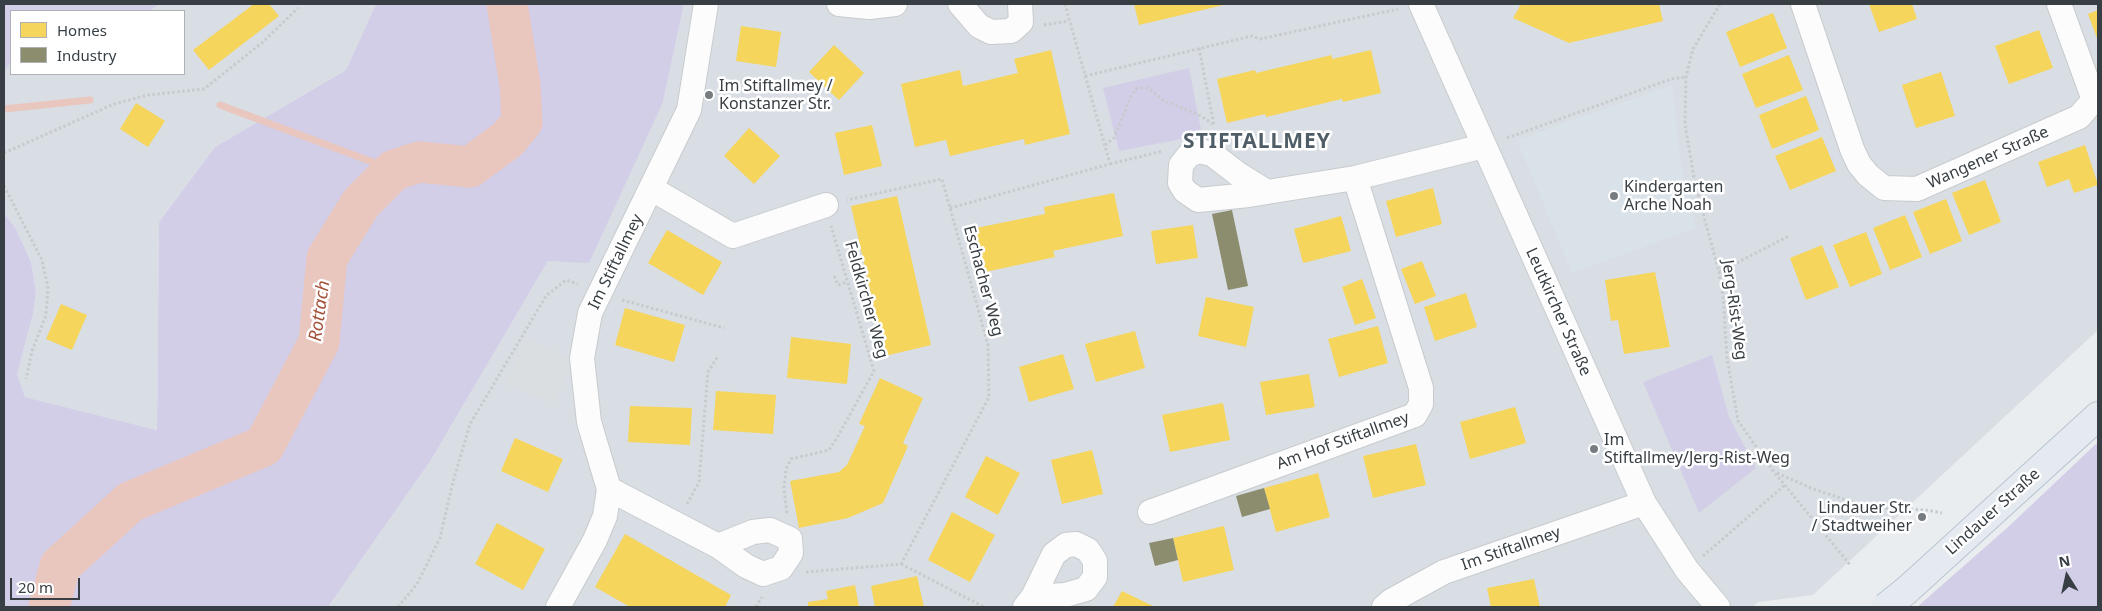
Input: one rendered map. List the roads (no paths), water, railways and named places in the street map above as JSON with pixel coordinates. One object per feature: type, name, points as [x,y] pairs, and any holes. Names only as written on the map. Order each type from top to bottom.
[{"type":"main road","name":"Lindauer Straße","points":[[1886,607],[2098,416]]},
{"type":"street","name":"Im Stiftallmey","points":[[558,607],[595,540],[605,516],[609,489],[589,422],[582,358],[590,312],[652,189],[689,110],[706,4]]},
{"type":"street","points":[[839,4],[869,7],[895,4]]},
{"type":"street","points":[[960,4],[979,26],[991,32],[1011,31],[1021,22],[1020,4]]},
{"type":"street","name":"Wangener Straße","points":[[1803,4],[1858,164],[1884,188],[1917,190],[2079,117],[2094,100],[2059,4]]},
{"type":"street","name":"Leutkircher Straße","points":[[1412,6],[1438,38],[1484,146],[1644,503],[1687,570],[1718,607]]},
{"type":"street","points":[[1267,192],[1238,174],[1223,160],[1212,154],[1199,151],[1189,155],[1181,165],[1180,183],[1185,191],[1198,200],[1267,192],[1355,178],[1484,146]]},
{"type":"street","name":"Am Hof Stiftallmey","points":[[1150,512],[1415,415],[1421,404],[1421,388],[1355,178]]},
{"type":"street","points":[[652,189],[733,236],[826,205]]},
{"type":"street","points":[[609,489],[718,546],[746,566],[763,574],[781,568],[791,553],[790,539],[770,530],[754,532],[718,546]]},
{"type":"street","name":"Im Stiftallmey","points":[[1384,607],[1391,601],[1444,572],[1644,503]]},
{"type":"waterway","name":"Rottach","points":[[49,607],[60,566],[130,502],[264,446],[319,342],[327,258],[361,203],[394,170],[419,162],[470,167],[508,139],[522,122],[520,85],[507,4]]},
{"type":"waterway","points":[[4,109],[90,100]]},
{"type":"waterway","points":[[220,105],[394,170]]},
{"type":"place","name":"Im Stiftallmey / Konstanzer Str.","points":[[709,95]]},
{"type":"place","name":"Kindergarten Arche Noah","points":[[1614,196]]},
{"type":"place","name":"Im Stiftallmey/Jerg-Rist-Weg","points":[[1594,449]]},
{"type":"place","name":"Lindauer Str. / Stadtweiher","points":[[1922,517]]},
{"type":"district","name":"STIFTALLMEY","points":[[1257,142]]}]
